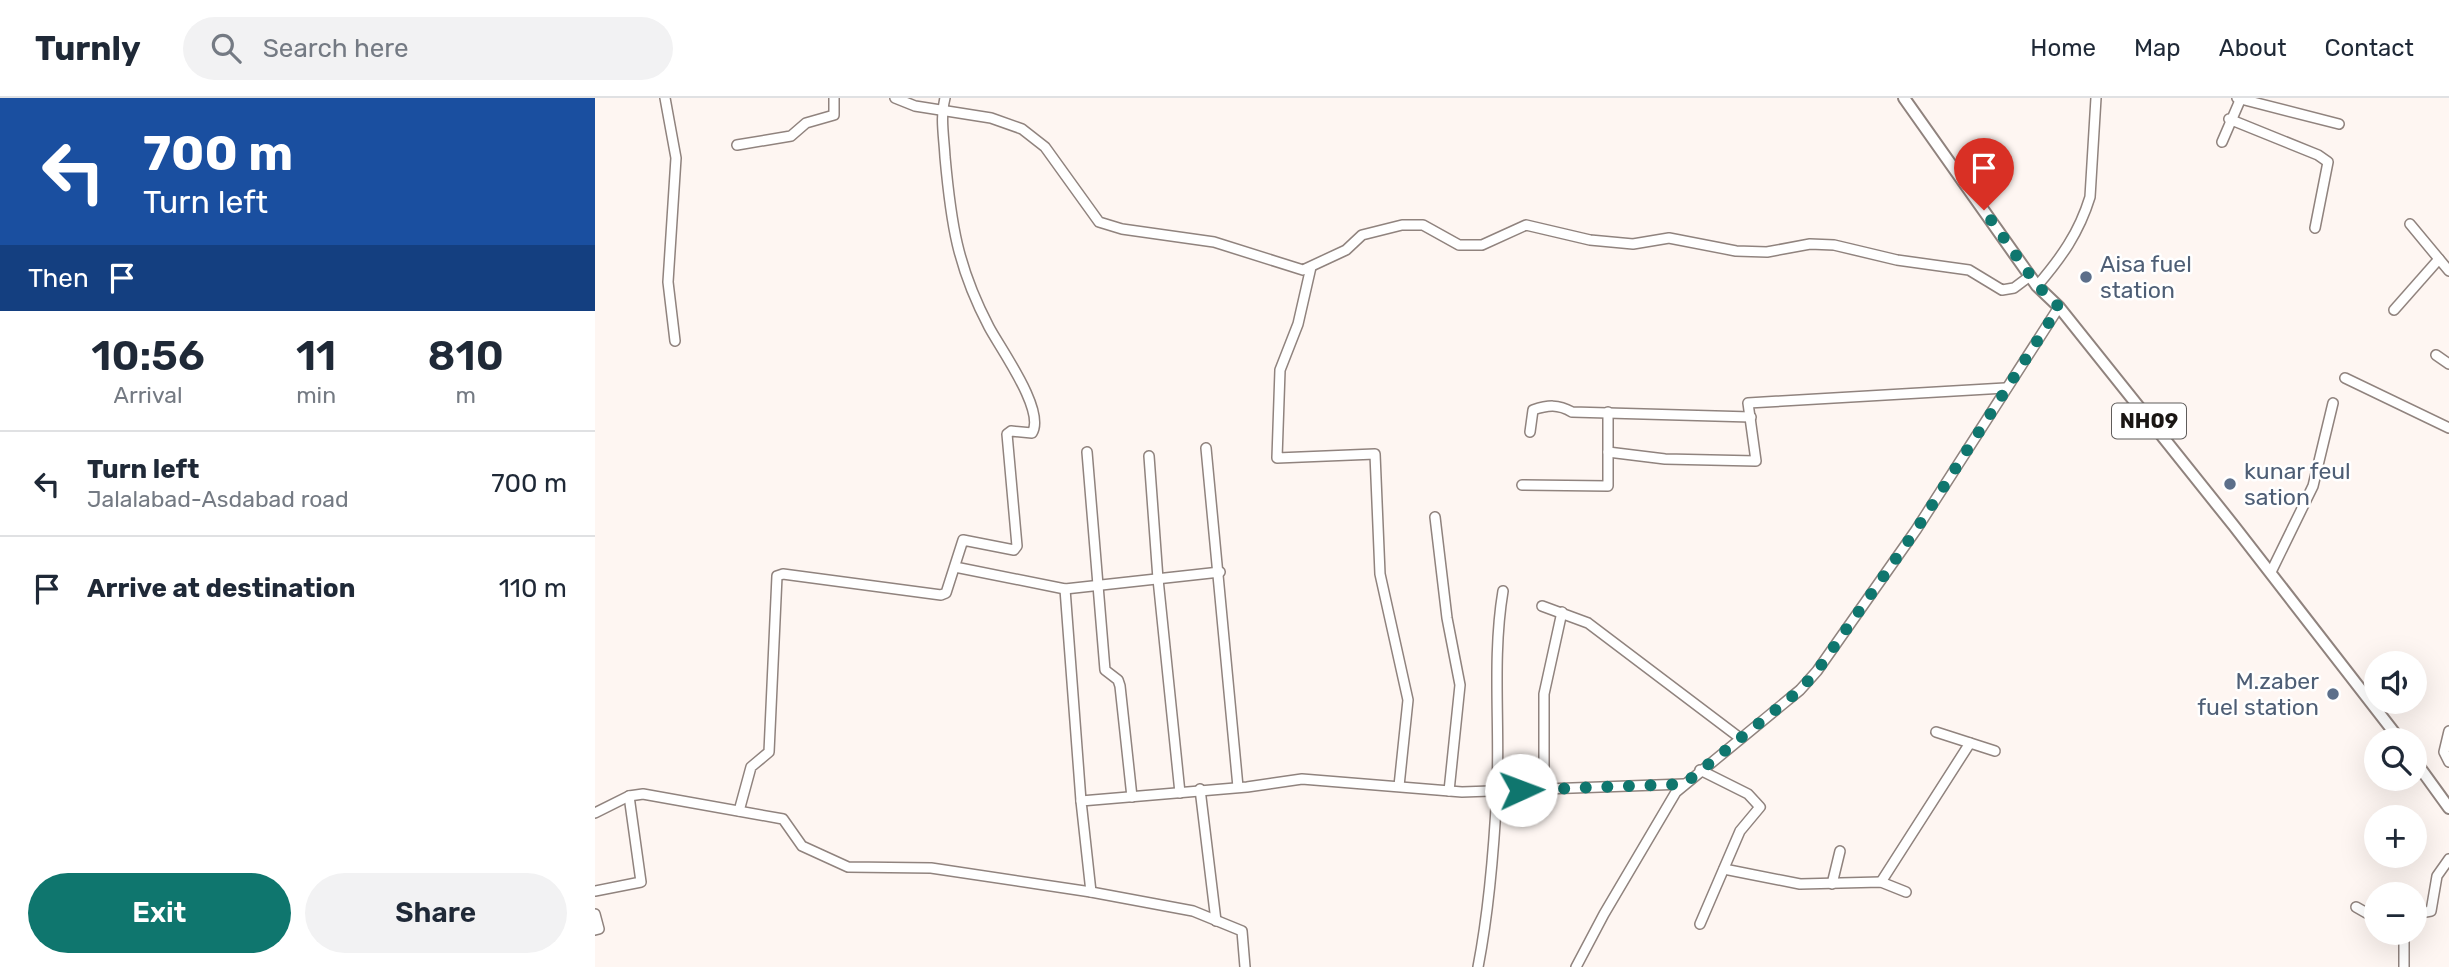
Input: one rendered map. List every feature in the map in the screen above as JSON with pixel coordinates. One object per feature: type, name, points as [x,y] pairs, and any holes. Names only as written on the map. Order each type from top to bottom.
[{"type":"main road","name":"NH09","points":[[1904,98],[2034,281],[2059,307],[2271,572],[2391,728]]},
{"type":"main road","points":[[2427,775],[2447,799]]},
{"type":"street","points":[[665,98],[676,158],[668,282],[675,341]]},
{"type":"street","points":[[737,145],[791,136],[806,123],[834,115],[834,98]]},
{"type":"street","points":[[895,98],[942,111],[969,113],[1022,129],[1045,147],[1099,222],[1122,229],[1214,242],[1303,270],[1346,250],[1362,234],[1402,225],[1423,225],[1459,245],[1482,245],[1526,226],[1590,240],[1633,244],[1669,238],[1736,251],[1767,252],[1810,244],[1834,245],[1897,260],[1969,270],[2002,290],[2034,281],[2065,254],[2090,197],[2097,98]]},
{"type":"street","points":[[739,811],[751,767],[769,752],[778,576],[783,574],[941,595],[946,593],[963,540],[1014,550],[1017,547],[1007,434],[1011,431],[1033,433],[1035,425],[1024,387],[989,326],[960,264],[952,230],[942,111],[945,98]]},
{"type":"street","points":[[2222,142],[2229,119],[2240,98],[2339,124]]},
{"type":"street","points":[[2229,119],[2318,155],[2328,162],[2315,228]]},
{"type":"street","points":[[2410,224],[2449,271]]},
{"type":"street","points":[[2394,310],[2439,259]]},
{"type":"street","points":[[1311,267],[1298,324],[1280,370],[1277,457],[1375,454],[1380,574],[1408,700],[1399,786]]},
{"type":"street","points":[[1576,967],[1676,792],[1800,690],[1841,639],[1916,530],[2059,307]]},
{"type":"street","points":[[2436,355],[2449,363]]},
{"type":"street","points":[[2345,378],[2449,428]]},
{"type":"street","points":[[1608,452],[1665,459],[1755,461],[1748,403],[2005,388]]},
{"type":"street","points":[[2271,572],[2313,486],[2333,403]]},
{"type":"street","points":[[1530,432],[1533,410],[1547,405],[1561,406],[1572,412],[1751,417]]},
{"type":"street","points":[[1522,485],[1608,486],[1608,412]]},
{"type":"street","points":[[1206,448],[1220,572],[1238,787]]},
{"type":"street","points":[[1087,452],[1105,670],[1117,678],[1120,686],[1132,797]]},
{"type":"street","points":[[1149,456],[1158,579],[1180,793]]},
{"type":"street","points":[[1436,517],[1447,618],[1460,685],[1449,791]]},
{"type":"street","points":[[955,567],[1065,589],[1220,572]]},
{"type":"street","points":[[1065,589],[1081,801],[1091,892]]},
{"type":"street","points":[[1478,967],[1484,934],[1497,790],[1498,620],[1503,591]]},
{"type":"street","points":[[1542,606],[1588,623],[1740,738]]},
{"type":"street","points":[[1544,789],[1544,694],[1562,612]]},
{"type":"street","points":[[2449,731],[2444,751],[2449,762]]},
{"type":"street","points":[[1936,732],[1995,751]]},
{"type":"street","points":[[1881,882],[1970,743]]},
{"type":"street","points":[[1700,770],[1748,794],[1760,804],[1740,831],[1700,924]]},
{"type":"street","points":[[1081,801],[1301,779],[1449,791],[1684,784]]},
{"type":"street","points":[[1200,789],[1216,921]]},
{"type":"street","points":[[595,891],[641,882],[629,796]]},
{"type":"street","points":[[595,813],[629,796],[662,796],[783,819],[801,846],[848,867],[931,868],[1091,892],[1193,911],[1242,931],[1245,967]]},
{"type":"street","points":[[1832,884],[1840,851]]},
{"type":"street","points":[[2427,912],[2431,911],[2437,876],[2449,859]]},
{"type":"street","points":[[1724,869],[1787,882],[1881,882],[1906,892]]},
{"type":"street","points":[[2356,907],[2364,912]]},
{"type":"street","points":[[595,914],[599,929],[595,930]]},
{"type":"street","points":[[2404,945],[2404,967]]},
{"type":"place","name":"Aisa fuel station","points":[[2086,277]]},
{"type":"place","name":"kunar feul sation","points":[[2230,484]]},
{"type":"place","name":"M.zaber fuel station","points":[[2333,694]]},
{"type":"route","points":[[1521,790],[1684,784],[1800,690],[1817,671],[1916,530],[2059,307],[2037,285],[1984,210]]}]
